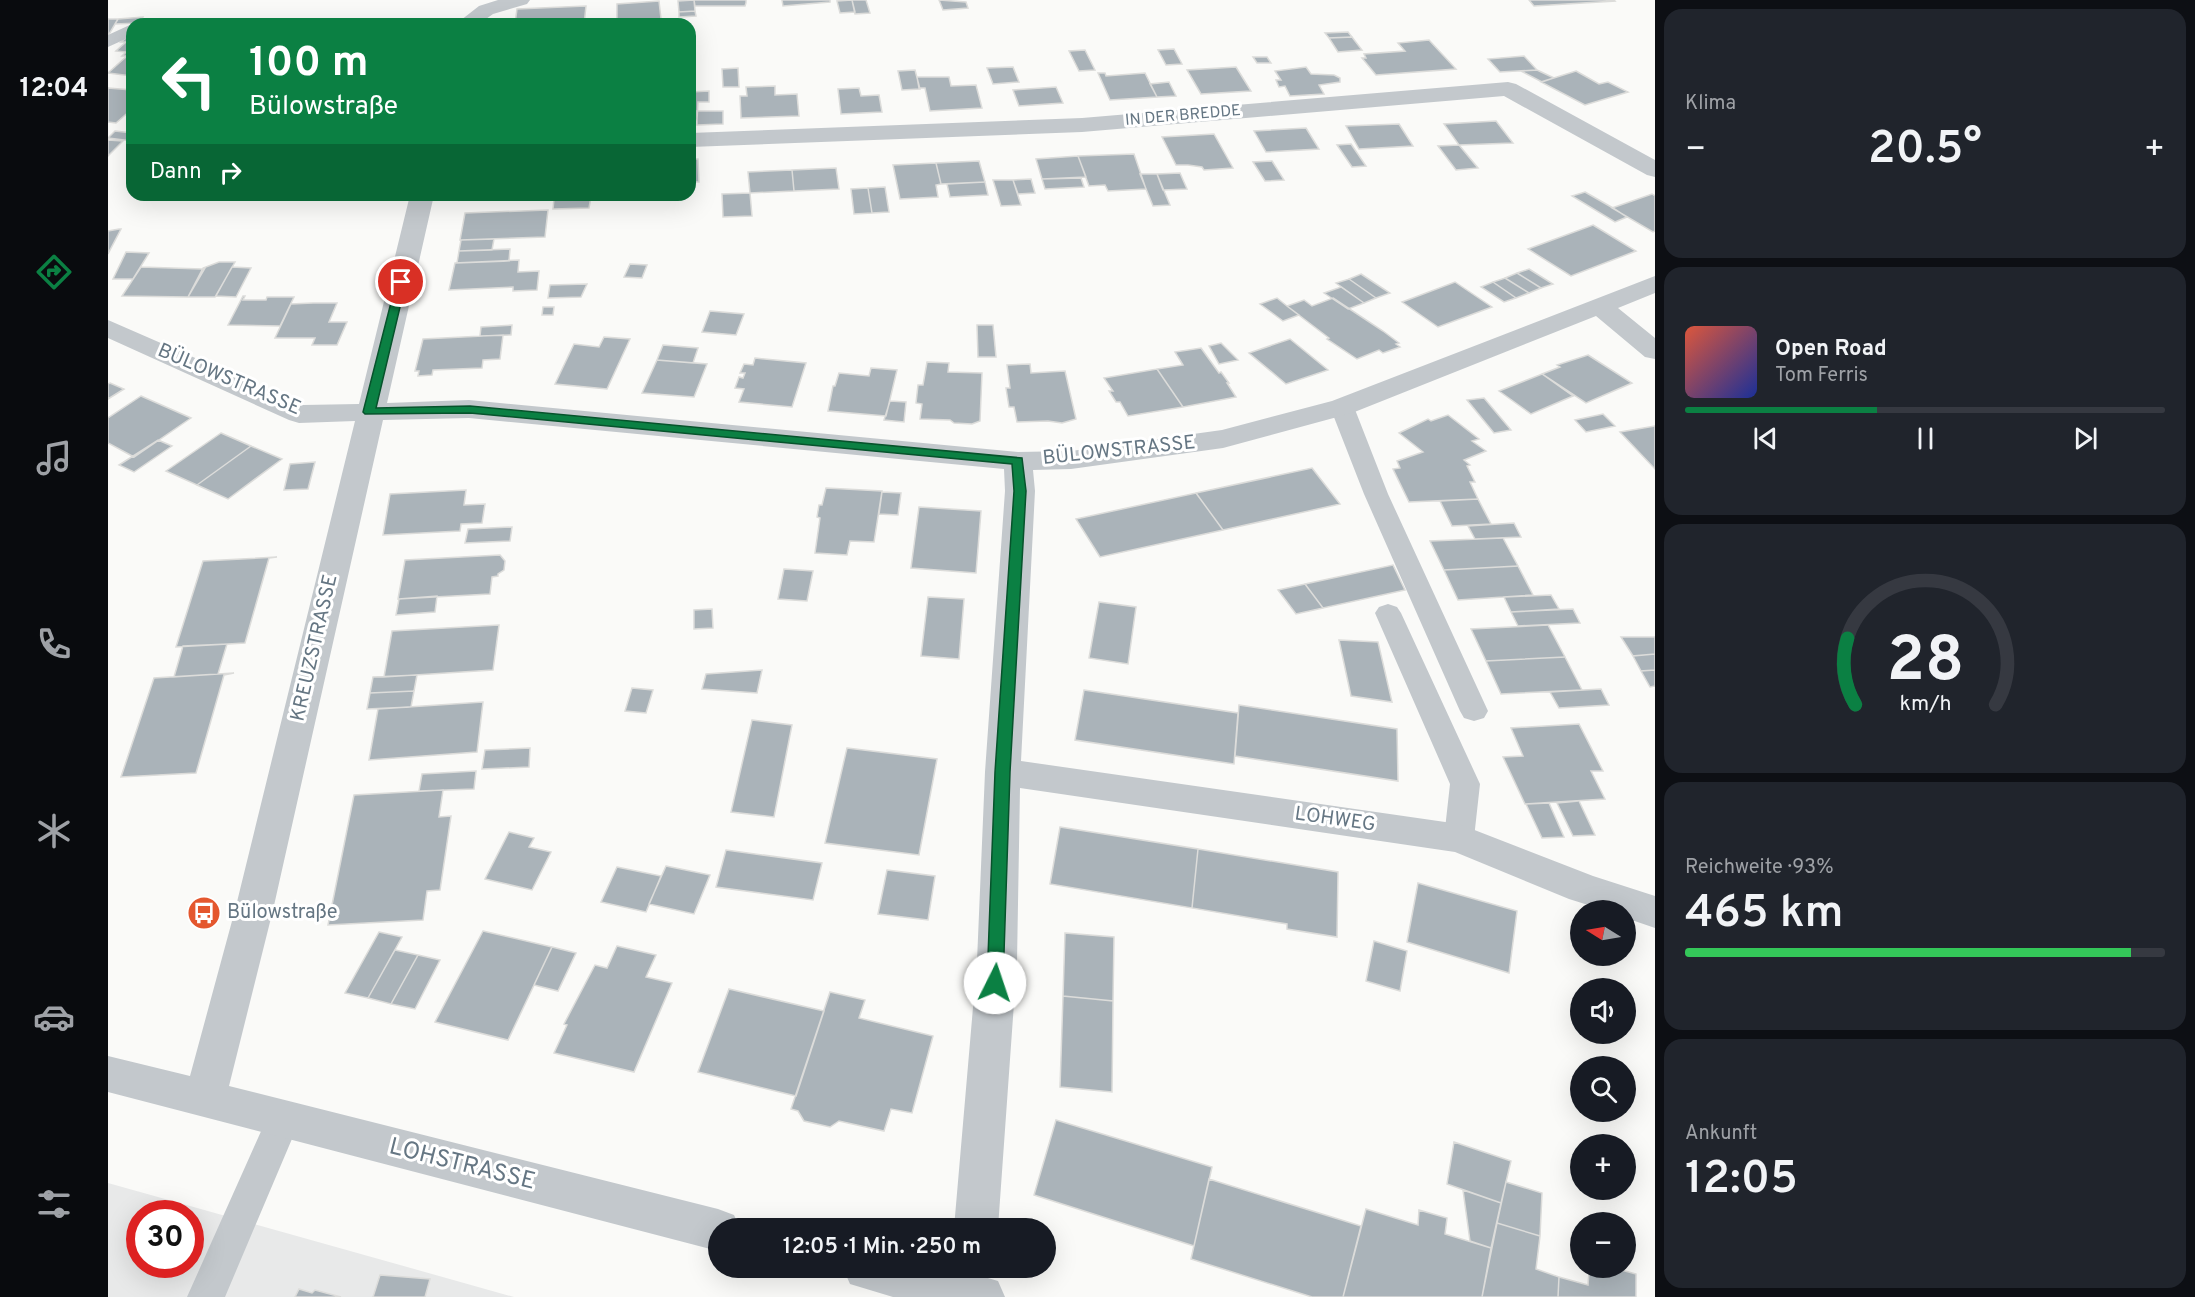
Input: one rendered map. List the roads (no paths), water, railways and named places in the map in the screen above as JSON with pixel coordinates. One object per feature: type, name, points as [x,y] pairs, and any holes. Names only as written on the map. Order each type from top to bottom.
[{"type":"street","points":[[462,18],[467,0]]},
{"type":"street","points":[[475,18],[486,10],[520,0]]},
{"type":"street","name":"IN DER BREDDE","points":[[696,140],[1082,125],[1508,89],[1655,170]]},
{"type":"street","name":"KREUZSTRASSE","points":[[205,1100],[254,910],[369,412],[421,201]]},
{"type":"street","name":"BÜLOWSTRASSE","points":[[108,328],[299,414],[470,410],[1018,461],[1071,460],[1223,439],[1342,406],[1655,284]]},
{"type":"street","points":[[1600,306],[1655,351]]},
{"type":"street","points":[[976,1218],[997,961],[1003,772],[1020,491],[1018,461]]},
{"type":"street","name":"LOHWEG","points":[[1003,772],[1459,838],[1582,888],[1655,912]]},
{"type":"street","name":"LOHSTRASSE","points":[[108,1074],[708,1227]]},
{"type":"street","points":[[927,1278],[975,1286]]},
{"type":"lane","points":[[108,42],[126,32]]},
{"type":"lane","points":[[1342,406],[1376,494],[1474,711]]},
{"type":"lane","points":[[1388,613],[1465,784],[1459,838]]},
{"type":"lane","points":[[206,1297],[283,1120]]},
{"type":"place","name":"Bülowstraße","points":[[204,913]]}]
